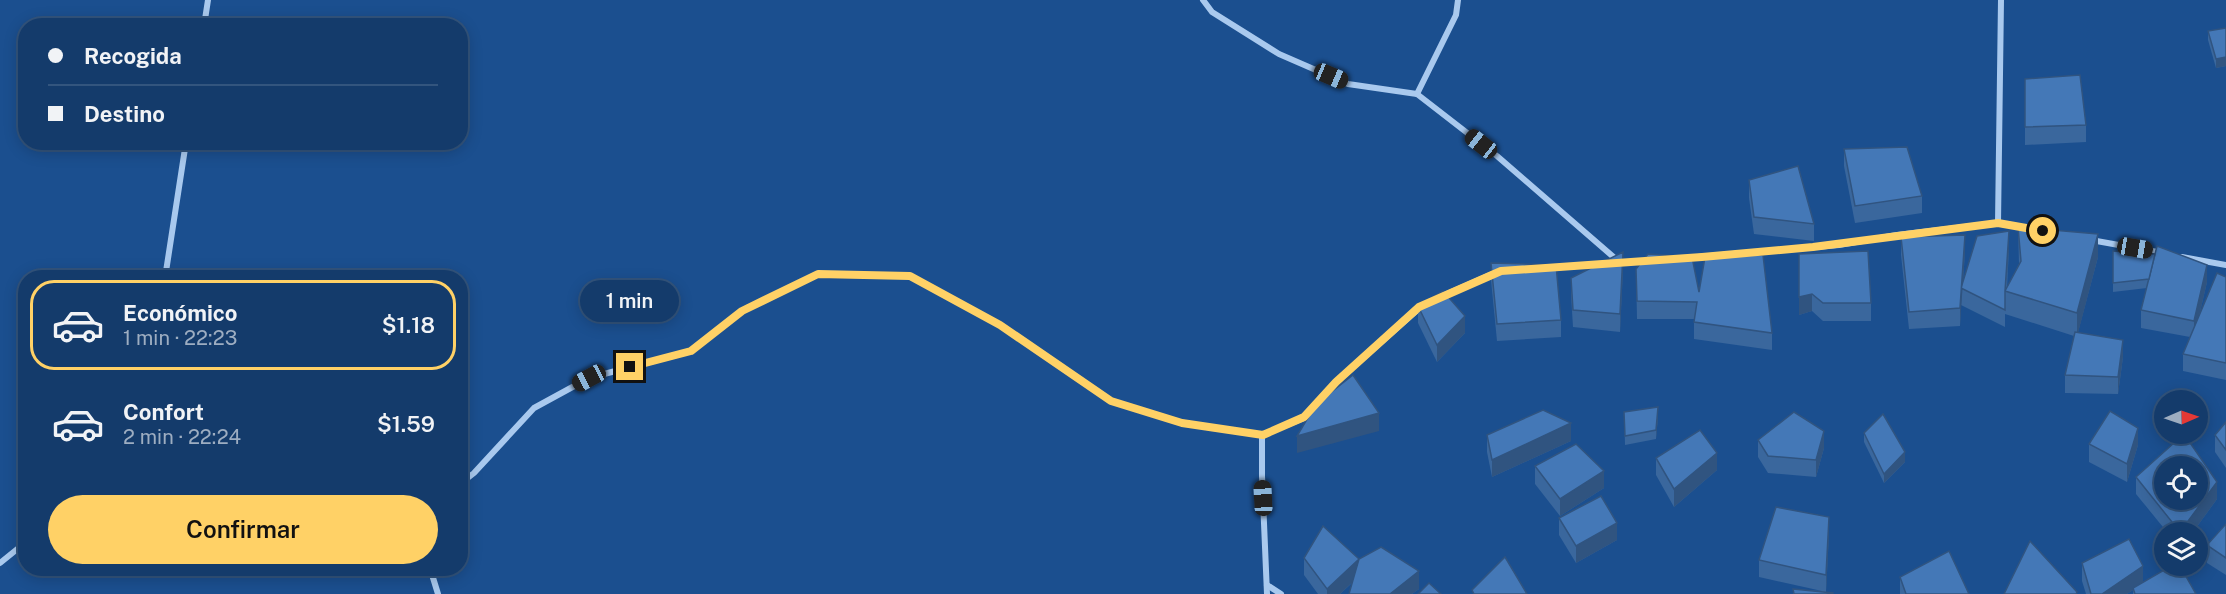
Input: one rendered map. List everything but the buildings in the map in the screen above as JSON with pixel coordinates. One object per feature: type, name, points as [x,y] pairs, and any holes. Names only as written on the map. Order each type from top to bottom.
[{"type":"street","points":[[205,18],[208,0]]},
{"type":"street","points":[[1203,0],[1212,12],[1279,54],[1348,84],[1418,94],[1497,156],[1620,263]]},
{"type":"street","points":[[1418,94],[1456,15],[1458,0]]},
{"type":"street","points":[[1998,223],[2001,0]]},
{"type":"street","points":[[166,270],[185,150]]},
{"type":"street","points":[[1678,259],[1839,245],[1897,235],[1998,223],[2032,229]]},
{"type":"street","points":[[2078,238],[2226,264]]},
{"type":"street","points":[[1537,268],[1655,260]]},
{"type":"street","points":[[468,477],[534,408],[589,378],[691,351],[742,311],[818,274],[910,276],[1000,325],[1111,401],[1182,423],[1263,435],[1304,417],[1336,382],[1419,307],[1501,271]]},
{"type":"street","points":[[1263,435],[1262,476],[1267,594]]},
{"type":"street","points":[[0,563],[18,548]]},
{"type":"street","points":[[432,576],[438,594]]},
{"type":"street","points":[[1267,585],[1281,594]]},
{"type":"route","points":[[630,367],[691,351],[742,311],[818,274],[910,276],[1000,325],[1111,401],[1182,423],[1263,435],[1304,417],[1336,382],[1419,307],[1501,271],[1839,245],[1897,235],[1998,223],[2043,231]]}]
